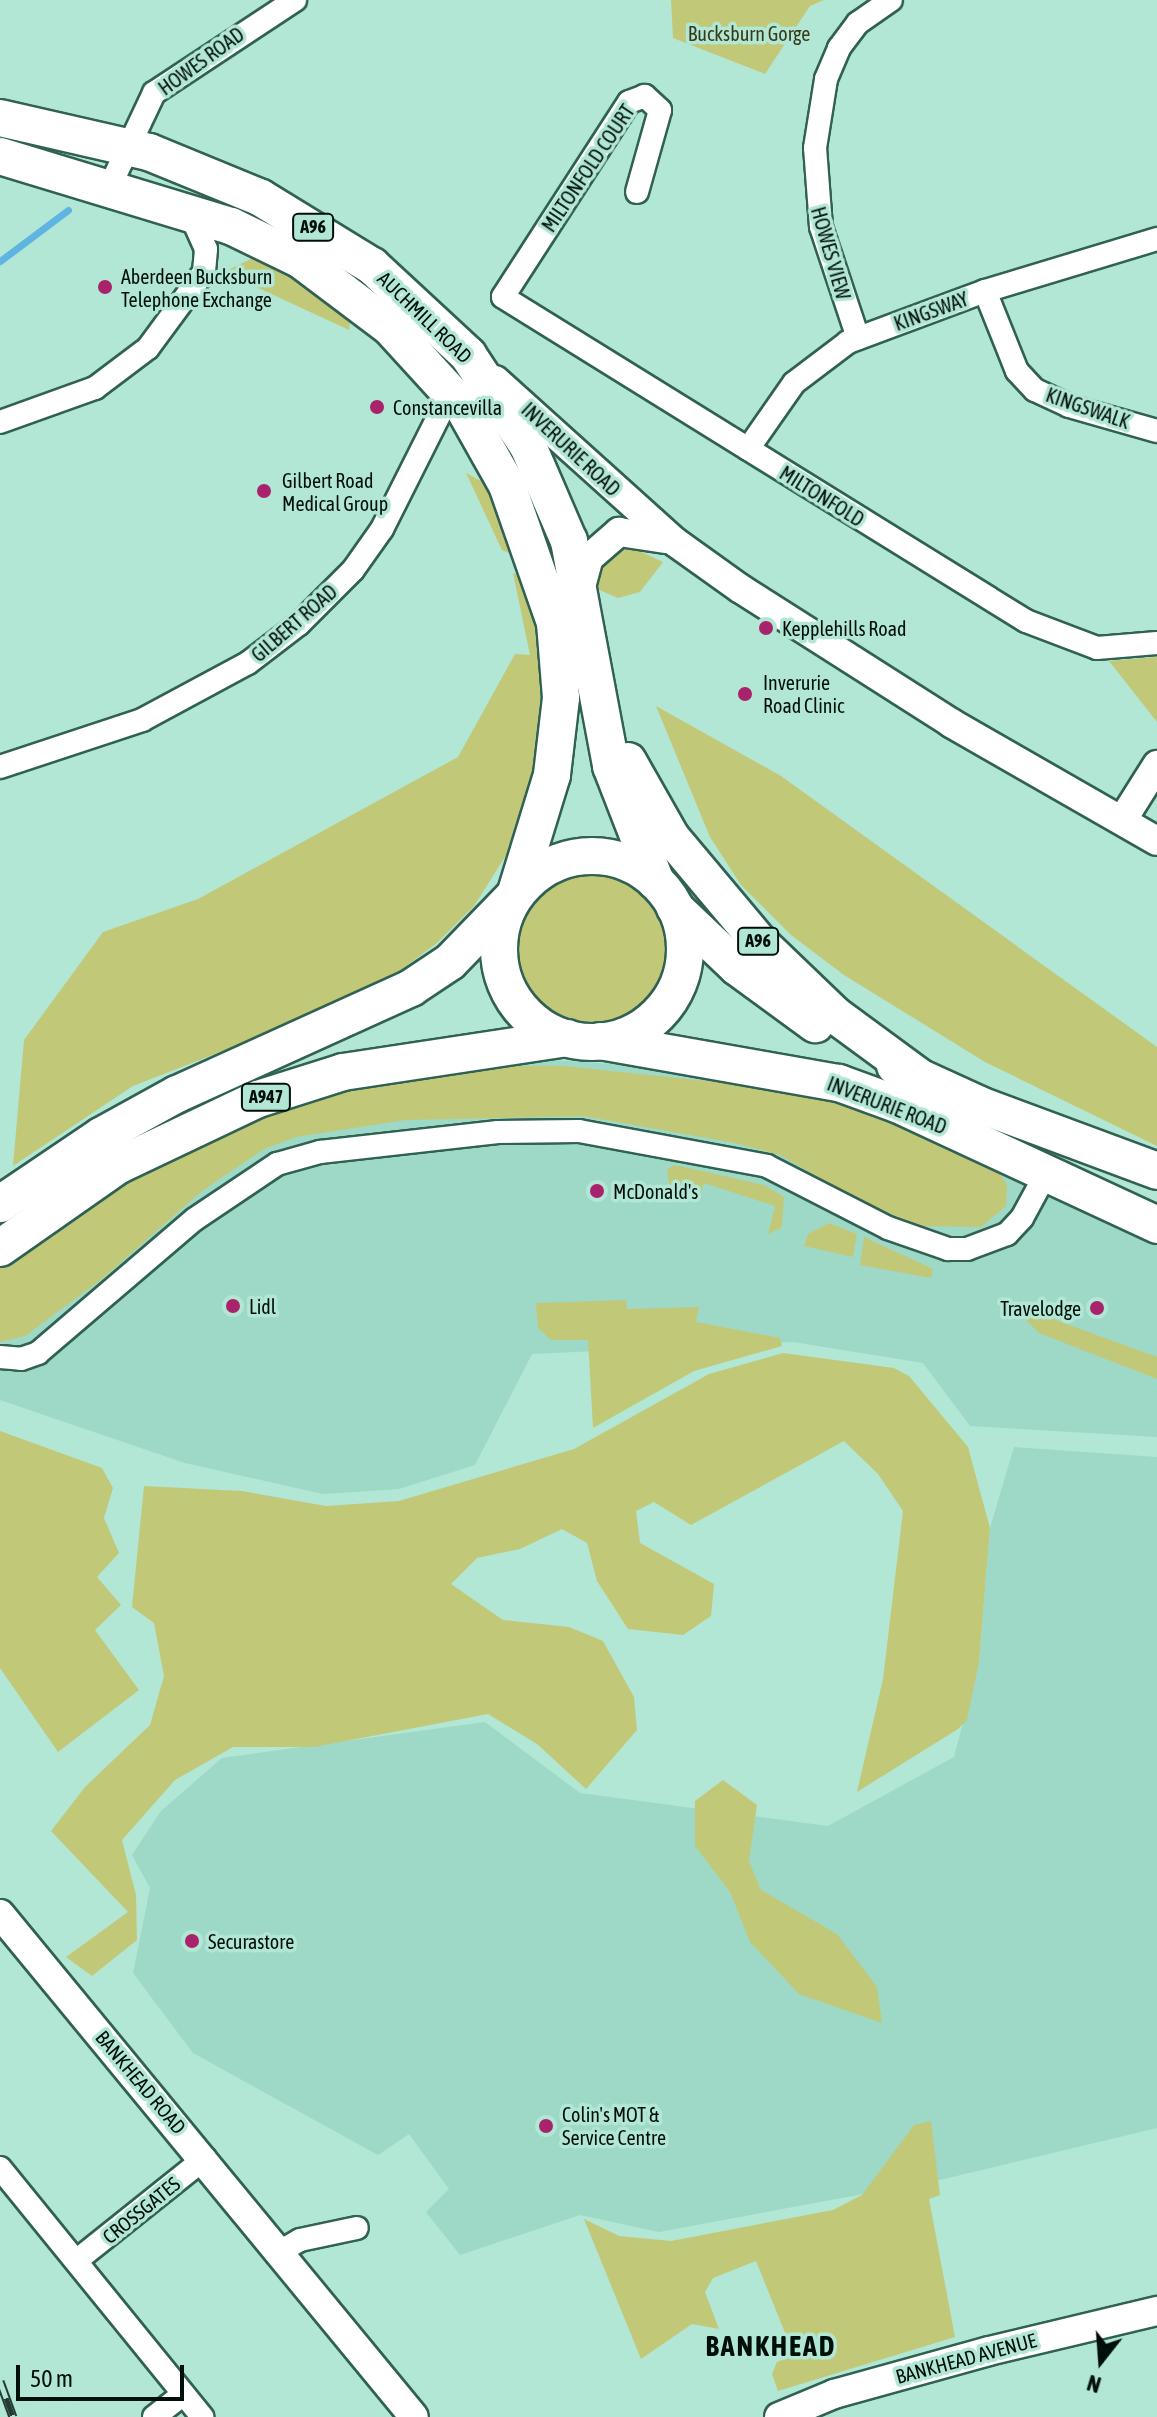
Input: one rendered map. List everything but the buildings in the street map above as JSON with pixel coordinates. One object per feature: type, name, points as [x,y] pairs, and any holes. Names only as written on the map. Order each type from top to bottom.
[{"type":"main road","name":"AUCHMILL ROAD","points":[[0,118],[128,146],[224,181],[331,237],[372,266],[468,355],[535,459],[569,541],[581,587],[611,766],[665,895]]},
{"type":"main road","name":"AUCHMILL ROAD","points":[[0,156],[189,211],[277,247],[332,280],[390,327],[451,392],[493,454],[519,512],[559,648],[554,762],[515,895]]},
{"type":"main road","name":"A96","points":[[590,638],[621,744],[671,837],[785,971],[918,1076]]},
{"type":"main road","name":"A96","points":[[582,856],[614,859],[665,895],[685,951],[673,994],[642,1027],[584,1040],[524,1013],[500,968],[501,930],[515,895],[538,873],[582,856]]},
{"type":"main road","name":"A947","points":[[0,1204],[90,1142],[177,1094],[428,979],[476,939],[515,895]]},
{"type":"main road","name":"INVERURIE ROAD","points":[[665,895],[737,967],[802,1016],[851,1046],[918,1076],[1157,1171]]},
{"type":"main road","name":"A947","points":[[0,1248],[117,1166],[258,1099],[343,1072],[584,1040]]},
{"type":"main road","name":"INVERURIE ROAD","points":[[584,1040],[839,1083],[1047,1172],[1157,1225]]},
{"type":"street","name":"HOWES ROAD","points":[[110,186],[154,93],[295,0]]},
{"type":"street","name":"HOWES VIEW","points":[[858,338],[821,227],[815,148],[826,79],[839,48],[858,23],[891,0]]},
{"type":"street","name":"MILTONFOLD COURT","points":[[503,297],[629,102],[645,96],[660,110],[637,192]]},
{"type":"street","points":[[0,422],[95,388],[121,372],[148,348],[193,290],[207,259],[189,211]]},
{"type":"street","name":"KINGSWAY","points":[[748,449],[794,383],[858,338],[985,291],[1157,239]]},
{"type":"street","name":"KINGSWALK","points":[[985,291],[1017,371],[1035,390],[1069,406],[1157,431]]},
{"type":"street","name":"MILTONFOLD","points":[[503,297],[903,547],[1062,638],[1097,648],[1157,643]]},
{"type":"street","name":"INVERURIE ROAD","points":[[468,355],[675,542],[839,654],[1157,841]]},
{"type":"street","name":"GILBERT ROAD","points":[[0,767],[142,720],[248,663],[299,624],[353,570],[415,471],[451,392]]},
{"type":"street","name":"INVERURIE ROAD","points":[[581,587],[589,558],[619,532],[651,533],[675,542]]},
{"type":"street","points":[[1123,819],[1157,765]]},
{"type":"street","points":[[0,1357],[21,1359],[38,1353],[195,1219],[277,1164],[320,1152],[498,1132],[556,1129],[606,1135],[767,1166],[888,1228],[948,1249],[967,1249],[1007,1234],[1047,1172]]},
{"type":"street","name":"BANKHEAD ROAD","points":[[0,1914],[205,2158],[414,2417]]},
{"type":"street","name":"CROSSGATES","points":[[76,2261],[205,2158]]},
{"type":"street","points":[[0,2168],[202,2417]]},
{"type":"street","points":[[281,2251],[300,2240],[357,2228]]},
{"type":"street","name":"BANKHEAD AVENUE","points":[[779,2417],[834,2394],[989,2351],[1157,2311]]},
{"type":"street","points":[[154,2417],[183,2394]]},
{"type":"shaded area","points":[[521,1058],[661,1067],[834,1092],[1157,1244],[1157,1437],[970,1426],[923,1363],[793,1342],[532,1354],[475,1465],[399,1489],[323,1494],[185,1463],[0,1400],[0,1262],[180,1142]]},
{"type":"shaded area","points":[[1014,1447],[1157,1457],[1157,2128],[944,2179],[659,2232],[580,2215],[460,2255],[426,2212],[449,2189],[409,2134],[378,2155],[193,2053],[133,1973],[150,1888],[132,1855],[161,1811],[222,1758],[485,1722],[580,1793],[828,1826],[954,1757],[979,1662],[990,1528]]},
{"type":"green space","name":"Bucksburn Gorge","points":[[671,0],[824,0],[810,6],[765,74],[673,38]]},
{"type":"green space","points":[[257,256],[320,287],[350,320],[349,330],[224,272]]},
{"type":"green space","points":[[466,473],[481,481],[492,499],[500,495],[524,559],[502,550]]},
{"type":"green space","points":[[620,542],[663,562],[640,592],[618,598],[597,589],[595,577],[598,563]]},
{"type":"green space","points":[[513,573],[531,578],[547,668],[538,777],[515,841],[474,906],[437,943],[398,972],[312,1016],[133,1086],[13,1166],[24,1040],[103,932],[198,899],[458,757],[515,654],[530,655]]},
{"type":"green space","points":[[1157,657],[1157,722],[1109,661]]},
{"type":"green space","points":[[656,706],[781,776],[1157,1047],[1157,1146],[985,1062],[844,975],[791,935],[741,885],[710,837]]},
{"type":"green space","points":[[592,870],[622,876],[647,893],[664,918],[670,948],[664,978],[647,1003],[622,1020],[592,1026],[562,1020],[537,1003],[520,978],[514,948],[520,918],[537,893],[562,876]]},
{"type":"green space","points":[[487,1066],[564,1066],[813,1092],[903,1123],[994,1166],[1007,1184],[1006,1206],[981,1227],[918,1226],[851,1196],[780,1155],[735,1143],[583,1116],[406,1120],[296,1137],[264,1149],[202,1191],[102,1279],[25,1336],[0,1342],[0,1265],[61,1217],[195,1140],[329,1091]]},
{"type":"green space","points":[[675,1165],[764,1185],[784,1197],[782,1227],[768,1234],[775,1206],[704,1183],[698,1199],[671,1198],[667,1169]]},
{"type":"green space","points":[[829,1223],[857,1234],[853,1257],[804,1246],[808,1234]]},
{"type":"green space","points":[[864,1237],[933,1269],[931,1278],[860,1265]]},
{"type":"green space","points":[[626,1300],[627,1309],[699,1307],[696,1322],[780,1338],[782,1346],[694,1371],[593,1428],[588,1340],[551,1340],[538,1328],[536,1303]]},
{"type":"green space","points":[[1009,1303],[1157,1357],[1157,1379],[1039,1333]]},
{"type":"green space","points":[[783,1353],[894,1368],[909,1376],[968,1447],[990,1528],[979,1662],[967,1720],[958,1729],[857,1792],[883,1679],[903,1511],[878,1474],[844,1441],[691,1525],[654,1502],[636,1511],[640,1543],[714,1584],[711,1616],[683,1635],[628,1629],[597,1581],[587,1543],[562,1529],[520,1549],[477,1558],[451,1584],[503,1620],[569,1627],[603,1641],[634,1697],[637,1730],[586,1789],[537,1744],[488,1714],[314,1747],[233,1747],[175,1780],[122,1840],[136,1895],[137,1940],[92,1976],[66,1957],[128,1912],[51,1831],[85,1787],[150,1725],[164,1676],[154,1623],[132,1607],[144,1486],[242,1491],[326,1506],[399,1501],[574,1449],[709,1374]]},
{"type":"green space","points":[[0,1431],[102,1468],[113,1488],[104,1518],[119,1553],[97,1577],[121,1605],[95,1630],[139,1690],[58,1752],[0,1668]]},
{"type":"green space","points":[[723,1780],[757,1805],[749,1861],[761,1890],[837,1934],[877,1987],[882,2023],[799,1994],[750,1942],[730,1892],[695,1846],[695,1801]]},
{"type":"green space","points":[[931,2121],[940,2195],[929,2199],[955,2337],[778,2391],[772,2374],[777,2362],[794,2355],[756,2261],[713,2278],[705,2292],[719,2329],[692,2324],[641,2359],[584,2219],[619,2236],[671,2241],[833,2210],[862,2195],[914,2125]]},
{"type":"waterway","points":[[0,261],[68,210]]},
{"type":"railway","points":[[0,2381],[13,2417]]},
{"type":"place","name":"Aberdeen Bucksburn Telephone Exchange","points":[[105,287]]},
{"type":"place","name":"Constancevilla","points":[[377,407]]},
{"type":"place","name":"Gilbert Road Medical Group","points":[[264,491]]},
{"type":"place","name":"Kepplehills Road","points":[[766,628]]},
{"type":"place","name":"Inverurie Road Clinic","points":[[745,694]]},
{"type":"place","name":"McDonald's","points":[[597,1191]]},
{"type":"place","name":"Lidl","points":[[233,1306]]},
{"type":"place","name":"Travelodge","points":[[1097,1308]]},
{"type":"place","name":"Securastore","points":[[192,1941]]},
{"type":"place","name":"Colin's MOT & Service Centre","points":[[546,2126]]},
{"type":"district","name":"BANKHEAD","points":[[771,2346]]}]
